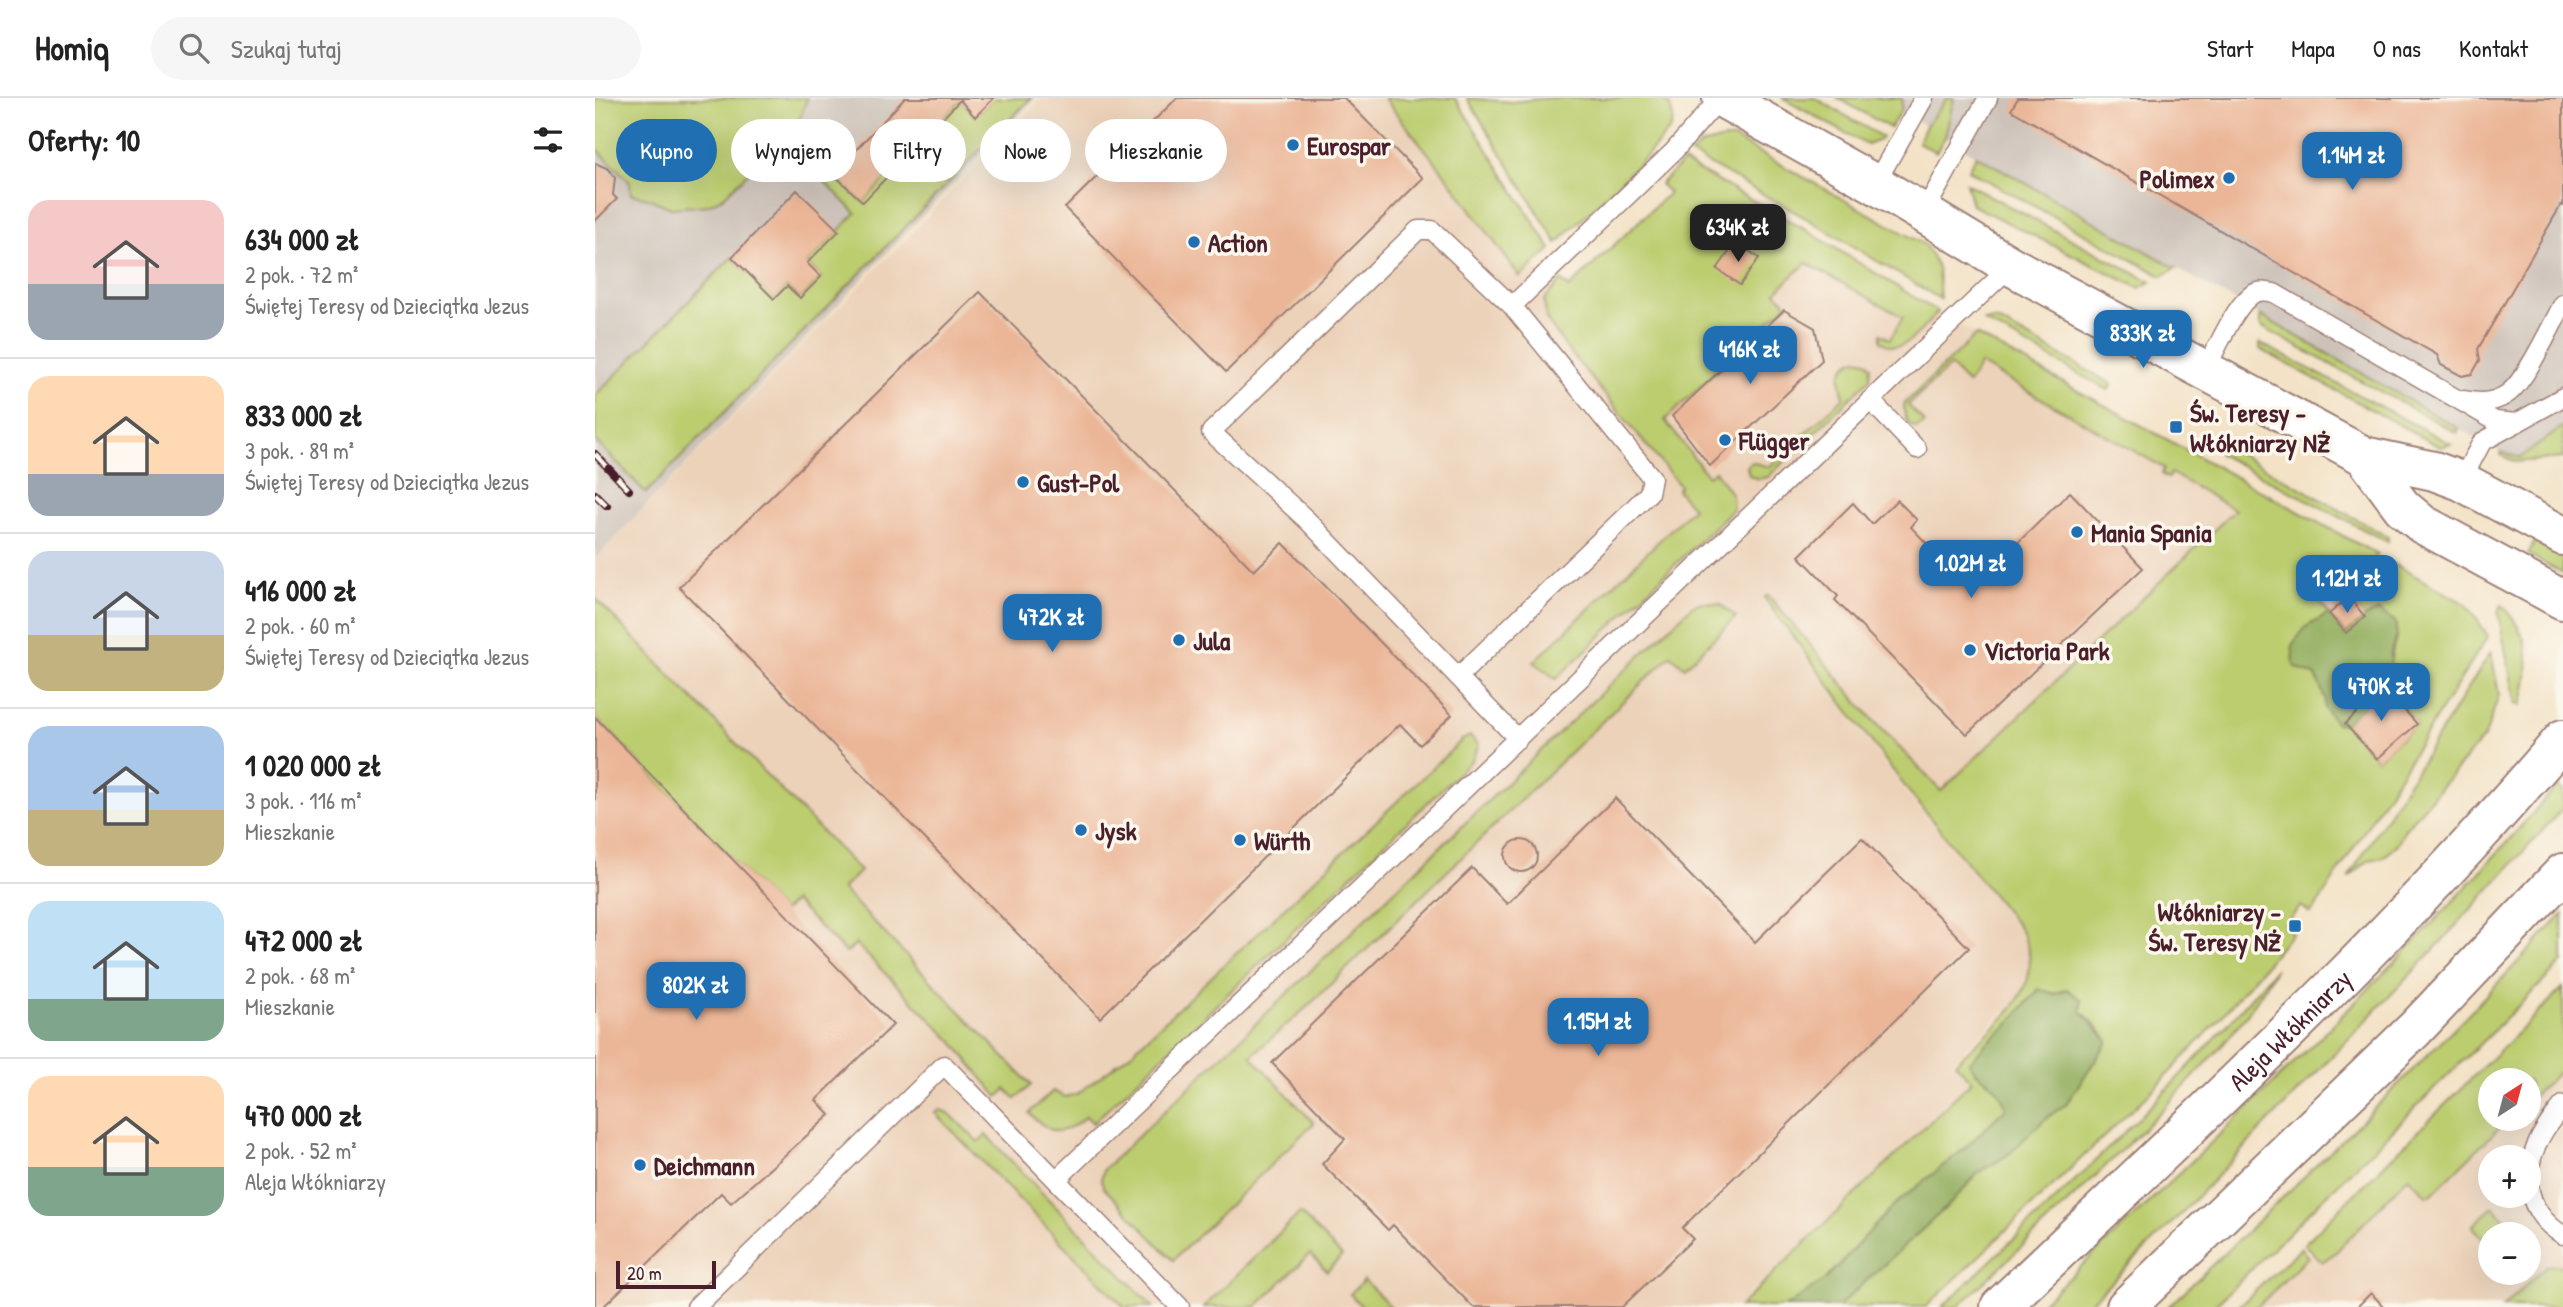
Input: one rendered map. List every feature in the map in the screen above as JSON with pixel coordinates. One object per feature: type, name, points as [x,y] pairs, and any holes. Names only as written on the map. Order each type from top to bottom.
[{"type":"main road","points":[[1721,98],[1875,184],[2011,266],[2364,456],[2434,471],[2468,466],[2563,536]]},
{"type":"main road","points":[[2364,456],[2402,507],[2422,524],[2563,600]]},
{"type":"main road","name":"Aleja Włókniarzy","points":[[2000,1307],[2346,975],[2451,866],[2563,739]]},
{"type":"main road","points":[[2126,1307],[2415,1029],[2563,873]]},
{"type":"lane","points":[[1512,306],[1674,151],[1721,98]]},
{"type":"lane","points":[[1875,184],[1924,98]]},
{"type":"lane","points":[[1923,214],[1987,98]]},
{"type":"lane","points":[[1458,677],[1649,493],[1652,478],[1512,306],[1432,230],[1419,230],[1211,432],[1308,521],[1458,677],[1518,739]]},
{"type":"lane","points":[[1057,1179],[2011,266]]},
{"type":"lane","points":[[2206,370],[2248,298],[2256,292],[2265,291],[2274,293],[2495,421],[2517,423]]},
{"type":"lane","points":[[2456,398],[2472,402],[2491,401],[2507,394],[2519,382],[2563,304]]},
{"type":"lane","points":[[2468,466],[2482,442],[2563,397]]},
{"type":"lane","points":[[1870,400],[1917,449]]},
{"type":"lane","points":[[696,1307],[944,1065],[1180,1307]]},
{"type":"lane","points":[[2536,1145],[2543,1130],[2563,1105]]},
{"type":"lane","points":[[2536,1208],[2544,1219],[2563,1235]]},
{"type":"shaded area","points":[[595,98],[1035,98],[1015,119],[980,119],[980,156],[966,170],[966,119],[870,119],[870,182],[955,182],[595,559]]},
{"type":"shaded area","points":[[1042,98],[1410,98],[1559,299],[1691,175],[2107,408],[2378,555],[2344,583],[1941,791],[1873,720],[1768,596],[1762,599],[1910,798],[2016,927],[2024,941],[2028,971],[2020,994],[2012,1004],[1951,1063],[1969,1081],[1736,1307],[595,1307],[595,559],[961,182],[966,182],[966,176],[980,162],[980,182],[1071,182],[1071,119],[1022,119]]},
{"type":"shaded area","points":[[1853,98],[2563,98],[2563,427],[2520,458],[2501,452],[1901,112],[1880,119]]},
{"type":"shaded area","points":[[2563,1021],[2563,1282],[2541,1283],[2541,1222],[2478,1222],[2478,1285],[2526,1285],[2503,1307],[2257,1307],[2478,1099],[2478,1131],[2541,1131],[2541,1068],[2536,1068]]},
{"type":"green space","points":[[595,98],[807,98],[799,119],[731,119],[731,182],[739,182],[724,197],[708,205],[671,208],[631,194],[630,182],[717,182],[717,119],[616,119],[616,168],[595,147]]},
{"type":"green space","points":[[994,98],[1031,98],[1011,119],[980,119],[980,150],[966,165],[966,119],[942,119],[960,100],[975,116]]},
{"type":"green space","points":[[1384,98],[1455,98],[1551,249],[1520,277],[1448,178]]},
{"type":"green space","points":[[1467,98],[1511,102],[1547,98],[1662,98],[1670,106],[1673,119],[1671,128],[1649,154],[1557,243]]},
{"type":"green space","points":[[1782,98],[1815,98],[1882,137],[1867,145]]},
{"type":"green space","points":[[1838,98],[1902,98],[1901,111],[1890,128]]},
{"type":"green space","points":[[1947,98],[1954,98],[1945,137],[1936,152],[1918,142],[1926,126]]},
{"type":"green space","points":[[1735,139],[1925,245],[1938,267],[1940,299],[1811,221],[1691,154],[1701,145]]},
{"type":"green space","points":[[1976,155],[2176,268],[2162,276],[1968,170]]},
{"type":"green space","points":[[1683,162],[1806,230],[1938,312],[1913,338],[1897,346],[1889,345],[1881,341],[1881,334],[1890,339],[1903,317],[1806,263],[1776,292],[1787,304],[1665,420],[1708,476],[1715,471],[1732,495],[1733,509],[1556,679],[1534,662],[1693,508],[1677,490],[1680,486],[1568,350],[1546,319],[1544,300],[1561,280],[1569,288],[1669,193],[1660,184]]},
{"type":"green space","points":[[825,182],[842,182],[863,202],[882,182],[949,182],[646,493],[595,440],[595,396],[732,257],[774,298],[787,286],[800,298],[821,277],[807,263],[856,213]]},
{"type":"green space","points":[[1966,183],[2151,282],[2139,288],[1972,205]]},
{"type":"green space","points":[[2260,315],[2459,429],[2457,433],[2260,326]]},
{"type":"green space","points":[[1992,320],[2112,384],[2108,390],[1984,321]]},
{"type":"green space","points":[[1976,335],[2378,555],[2320,602],[2329,614],[2306,627],[2316,676],[2336,722],[2345,724],[2377,759],[2417,724],[2384,687],[2397,636],[2379,611],[2365,617],[2349,597],[2392,563],[2467,605],[2488,636],[2316,907],[2310,913],[2301,906],[2284,925],[2292,933],[2217,1022],[2159,1084],[1926,1307],[1838,1307],[1953,1201],[1977,1174],[2009,1153],[2045,1119],[2066,1104],[2108,1041],[2081,1011],[2082,1000],[2067,990],[2028,1001],[2007,1026],[1986,1043],[1975,1072],[1999,1088],[2006,1108],[1964,1149],[1893,1206],[1826,1279],[1786,1307],[1739,1307],[1972,1081],[1955,1063],[2002,1019],[2015,1003],[2025,986],[2030,968],[2028,948],[2018,926],[1912,796],[1764,598],[1768,595],[1873,720],[1941,791],[2235,510],[2171,473],[2168,478],[2162,474],[2164,468],[1980,364],[1968,384],[1950,366],[1908,405],[1925,423],[1916,428],[1909,424],[1904,404]]},
{"type":"green space","points":[[2260,343],[2451,444],[2440,447],[2260,349]]},
{"type":"green space","points":[[1856,359],[1867,361],[1871,366],[1870,379],[1768,477],[1758,479],[1749,475],[1747,467],[1751,462],[1769,467],[1844,397],[1841,375],[1845,366]]},
{"type":"green space","points":[[2563,427],[2563,458],[2515,462],[2501,455],[2501,452],[2520,458]]},
{"type":"green space","points":[[2215,440],[2388,537],[2388,542],[2219,454],[2220,451],[2211,447]]},
{"type":"green space","points":[[2535,541],[2563,555],[2563,574],[2528,554]]},
{"type":"green space","points":[[595,598],[860,871],[842,889],[1031,1085],[1016,1099],[1006,1089],[998,1097],[951,1040],[856,944],[846,953],[794,901],[783,912],[595,717]]},
{"type":"green space","points":[[1702,602],[1720,604],[1736,617],[1685,667],[1671,655],[1308,1006],[1251,1056],[1314,1123],[1173,1260],[1104,1188],[1101,1180],[1104,1169],[1692,606]]},
{"type":"green space","points":[[2502,605],[2519,628],[2527,652],[2527,678],[2521,706],[2516,704],[2498,612]]},
{"type":"green space","points":[[2379,611],[2395,621],[2397,636],[2384,687],[2345,724],[2336,723],[2324,708],[2325,698],[2316,676],[2294,666],[2292,645],[2306,627],[2329,614],[2346,633],[2365,617]]},
{"type":"green space","points":[[2491,652],[2499,695],[2485,736],[2405,829],[2398,843],[2384,857],[2369,860],[2348,878]]},
{"type":"green space","points":[[1470,736],[1479,745],[1472,760],[1093,1123],[1086,1116],[1070,1128],[1057,1131],[1044,1126],[1029,1113],[1053,1091],[1065,1097],[1077,1094],[1130,1054],[1462,740]]},
{"type":"green space","points":[[2558,785],[2563,790],[2563,808],[2430,954],[2174,1221],[2086,1307],[2038,1307],[2244,1112],[2395,962],[2459,896]]},
{"type":"green space","points":[[2563,914],[2563,962],[2213,1307],[2168,1307],[2369,1114]]},
{"type":"green space","points":[[2276,968],[2236,1029],[2155,1117],[1958,1307],[1942,1307],[2156,1100]]},
{"type":"green space","points":[[2563,988],[2563,1068],[2541,1089],[2541,1068],[2482,1068]]},
{"type":"green space","points":[[2039,989],[2055,994],[2067,989],[2082,1000],[2081,1011],[2108,1041],[2066,1104],[2045,1119],[2009,1154],[1977,1174],[1953,1201],[1838,1307],[1786,1307],[1826,1279],[1893,1206],[1964,1149],[2006,1108],[1994,1086],[1969,1063],[1986,1043],[2007,1026]]},
{"type":"green space","points":[[2478,1072],[2478,1131],[2496,1131],[2482,1145],[2478,1145],[2478,1149],[2431,1195],[2427,1195],[2408,1177],[2335,1253],[2322,1262],[2304,1244]]},
{"type":"green space","points":[[940,1110],[949,1113],[978,1142],[986,1135],[1153,1307],[1124,1307],[935,1113]]},
{"type":"green space","points":[[2491,1208],[2495,1208],[2507,1222],[2478,1222],[2478,1233],[2472,1226]]},
{"type":"green space","points":[[1300,1213],[1342,1256],[1327,1271],[1310,1254],[1256,1307],[1204,1307]]},
{"type":"green space","points":[[2301,1248],[2308,1257],[2257,1307],[2238,1307]]},
{"type":"green space","points":[[2546,1266],[2563,1267],[2563,1307],[2503,1307],[2526,1285],[2541,1285],[2541,1271]]},
{"type":"green space","points":[[1364,1280],[1391,1307],[1362,1307],[1350,1294]]},
{"type":"building","points":[[905,98],[994,98],[975,117],[960,100],[942,119],[885,119]]},
{"type":"building","points":[[1177,98],[1344,98],[1423,178],[1226,372],[1065,208],[1091,182],[1227,182],[1227,119],[1156,119]]},
{"type":"building","points":[[2018,98],[2563,98],[2563,206],[2561,205],[2478,349],[2480,360],[2472,374],[2462,376],[2441,365],[2437,355],[2011,110]]},
{"type":"building","points":[[870,135],[870,182],[882,182],[863,202],[842,182],[856,182],[856,150]]},
{"type":"building","points":[[595,163],[609,169],[615,178],[613,195],[617,199],[595,221]]},
{"type":"building","points":[[797,190],[839,231],[807,263],[821,277],[800,298],[787,286],[774,299],[732,257]]},
{"type":"building","points":[[1736,242],[1759,258],[1740,285],[1717,269]]},
{"type":"building","points":[[980,292],[1254,571],[1283,543],[1452,715],[1420,745],[1400,724],[1100,1018],[679,587]]},
{"type":"building","points":[[1784,310],[1815,328],[1822,360],[1710,466],[1672,416]]},
{"type":"building","name":"Victoria Park","points":[[2070,492],[2143,568],[1967,734],[1835,600],[1838,596],[1799,556],[1853,503],[1872,524],[1897,500],[1917,520],[1911,527],[1970,589]]},
{"type":"building","points":[[2349,597],[2365,617],[2346,633],[2329,614]]},
{"type":"building","points":[[2384,687],[2417,724],[2377,759],[2345,724]]},
{"type":"building","points":[[595,717],[893,1025],[816,1100],[830,1115],[731,1203],[721,1193],[603,1307],[595,1307]]},
{"type":"building","points":[[1615,798],[1755,942],[1862,838],[1969,948],[1682,1228],[1693,1239],[1622,1307],[1473,1307],[1393,1225],[1388,1230],[1322,1164],[1345,1139],[1272,1063],[1472,868],[1507,904]]},
{"type":"building","points":[[1521,840],[1532,845],[1537,856],[1532,867],[1521,872],[1510,867],[1505,856],[1510,845]]},
{"type":"building","points":[[2371,1293],[2384,1307],[2357,1307]]},
{"type":"railway","points":[[595,454],[629,490]]},
{"type":"railway","points":[[595,494],[607,506]]},
{"type":"place","name":"Eurospar","points":[[1293,145]]},
{"type":"place","name":"Polimex","points":[[2229,178]]},
{"type":"place","name":"Action","points":[[1194,242]]},
{"type":"place","name":"Św. Teresy - Włókniarzy NŻ","points":[[2176,427]]},
{"type":"place","name":"Flügger","points":[[1725,440]]},
{"type":"place","name":"Gust-Pol","points":[[1023,482]]},
{"type":"place","name":"Mania Spania","points":[[2077,532]]},
{"type":"place","name":"Jula","points":[[1179,640]]},
{"type":"place","name":"Victoria Park","points":[[1970,650]]},
{"type":"place","name":"Jysk","points":[[1081,830]]},
{"type":"place","name":"Würth","points":[[1240,840]]},
{"type":"place","name":"Włókniarzy - Św. Teresy NŻ","points":[[2295,926]]},
{"type":"place","name":"Deichmann","points":[[640,1165]]}]
